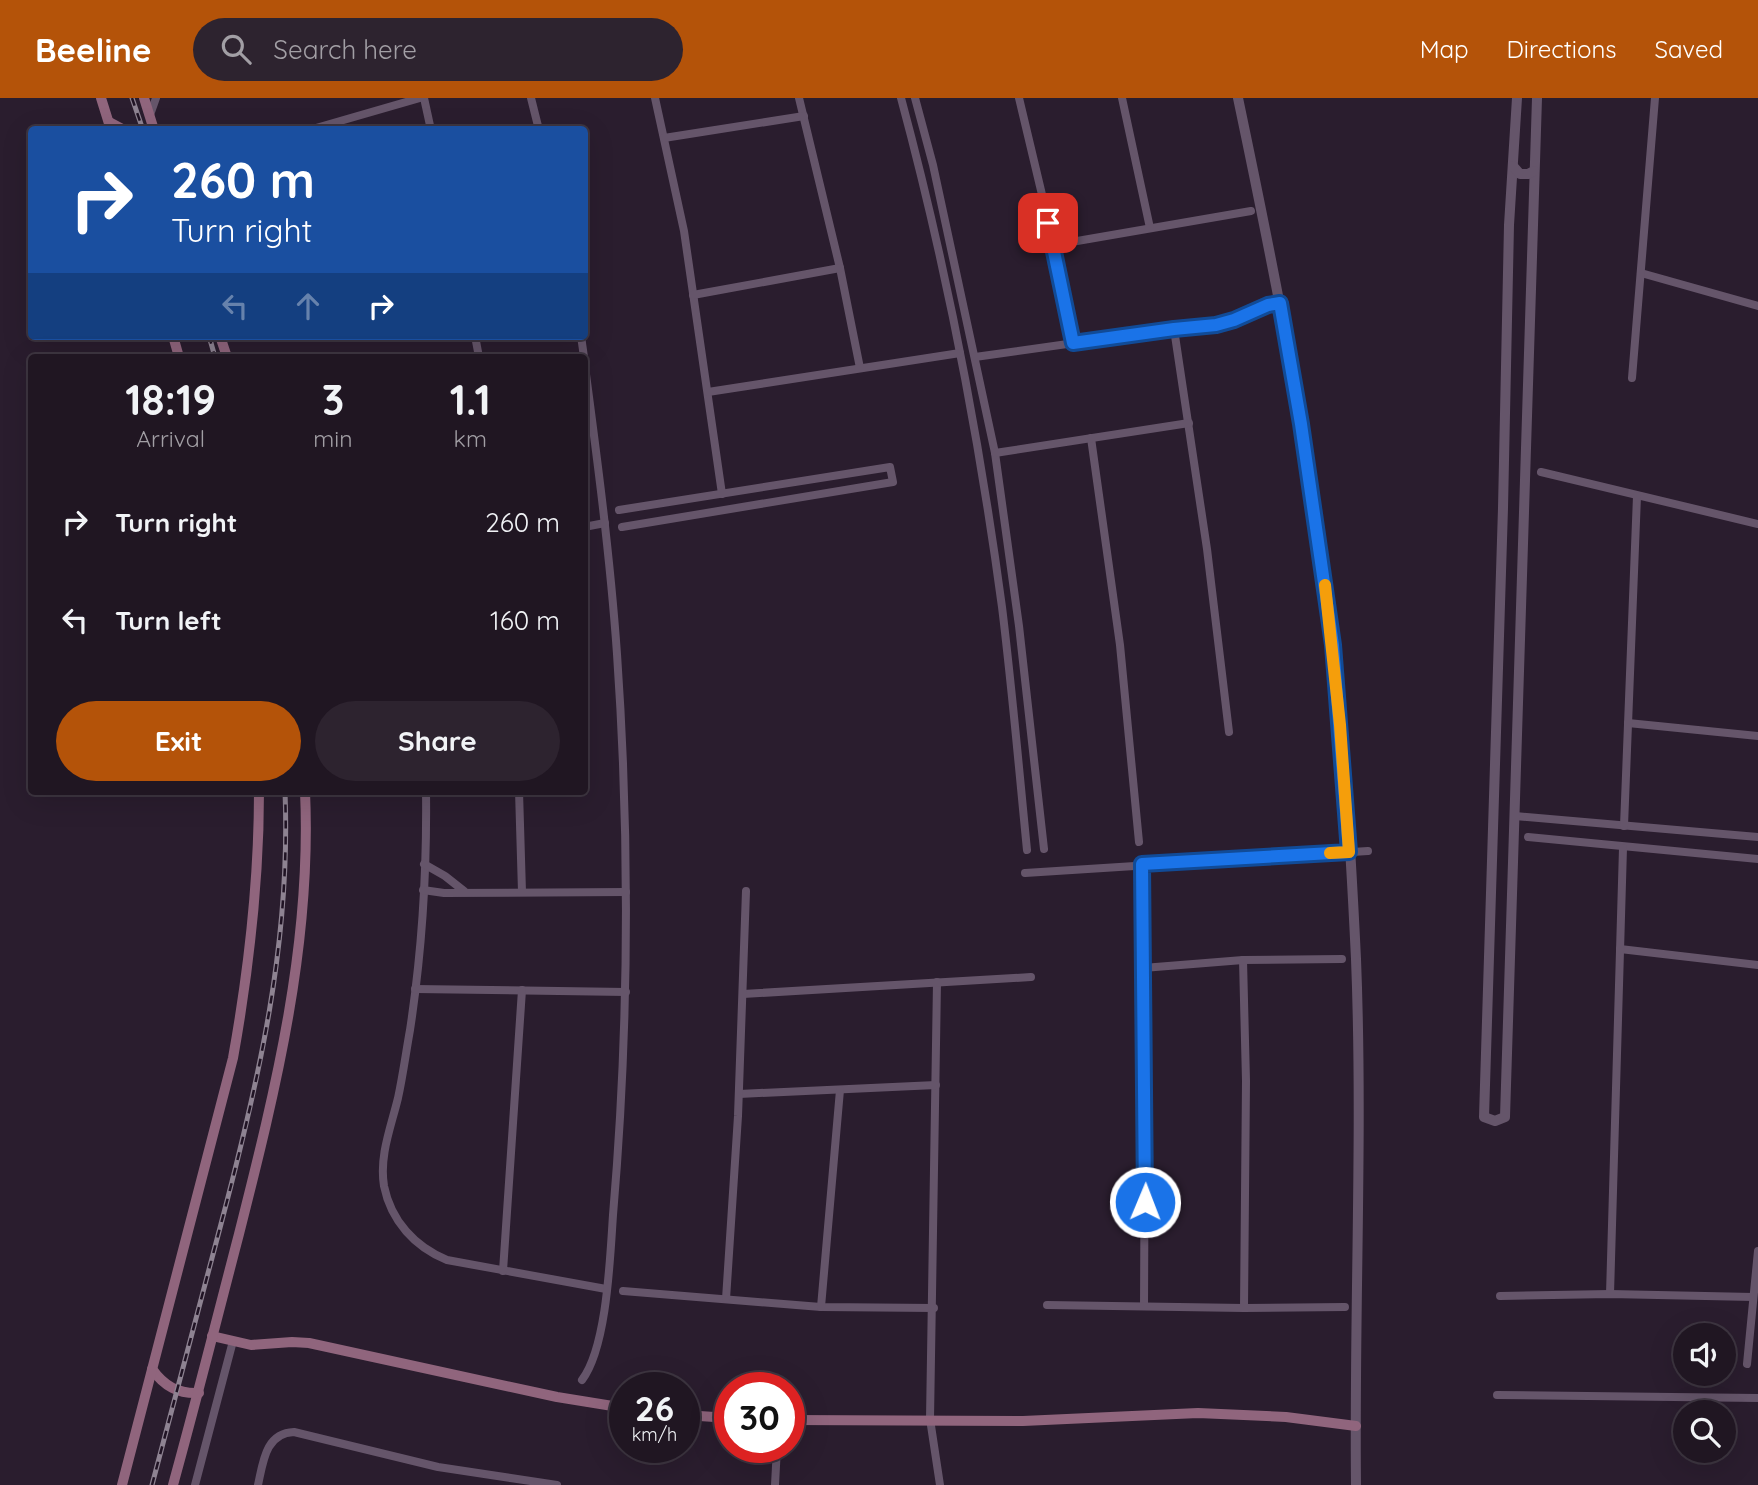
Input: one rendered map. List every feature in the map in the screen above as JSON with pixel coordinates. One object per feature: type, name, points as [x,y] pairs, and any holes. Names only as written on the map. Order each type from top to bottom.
[{"type":"main road","points":[[101,98],[110,126]]},
{"type":"main road","points":[[144,98],[151,125]]},
{"type":"main road","points":[[122,1485],[235,1046],[255,914],[259,795]]},
{"type":"main road","points":[[173,1485],[271,1109],[299,958],[306,866],[305,795]]},
{"type":"main road","points":[[212,1336],[257,1345],[309,1343],[557,1397],[609,1405]]},
{"type":"main road","points":[[152,1369],[162,1381],[176,1390],[199,1393]]},
{"type":"main road","points":[[805,1419],[1059,1420],[1198,1413],[1286,1417],[1356,1426]]},
{"type":"street","points":[[151,125],[156,98]]},
{"type":"street","points":[[323,126],[422,98],[430,126]]},
{"type":"street","points":[[531,98],[538,126]]},
{"type":"street","points":[[654,98],[684,231],[722,494]]},
{"type":"street","points":[[799,98],[840,268],[860,368]]},
{"type":"street","points":[[901,98],[934,231],[981,467],[1002,606],[1027,850]]},
{"type":"street","points":[[915,98],[933,165],[995,453],[1019,626],[1044,849]]},
{"type":"street","points":[[1019,98],[1054,245],[1073,343]]},
{"type":"street","points":[[1122,98],[1150,228]]},
{"type":"street","points":[[1238,98],[1280,303],[1301,424],[1331,632],[1349,852],[1359,1079],[1356,1485]]},
{"type":"street","points":[[1517,98],[1511,191],[1484,1118],[1495,1121],[1505,1117],[1537,98]]},
{"type":"street","points":[[1632,378],[1655,98]]},
{"type":"street","points":[[664,138],[804,116]]},
{"type":"street","points":[[1513,166],[1520,174],[1534,171]]},
{"type":"street","points":[[1511,191],[1522,185],[1534,190]]},
{"type":"street","points":[[1054,245],[1251,211]]},
{"type":"street","points":[[693,295],[840,268]]},
{"type":"street","points":[[1641,273],[1758,306]]},
{"type":"street","points":[[975,357],[1226,323],[1256,309],[1280,303]]},
{"type":"street","points":[[1174,329],[1219,632],[1229,732]]},
{"type":"street","points":[[708,392],[960,353]]},
{"type":"street","points":[[995,453],[1189,423]]},
{"type":"street","points":[[582,1380],[599,1342],[606,1289],[619,1141],[626,992],[621,721],[605,523],[589,425]]},
{"type":"street","points":[[1091,438],[1120,645],[1139,842]]},
{"type":"street","points":[[620,510],[890,467],[893,482],[622,527]]},
{"type":"street","points":[[1541,472],[1758,524]]},
{"type":"street","points":[[1624,826],[1637,496]]},
{"type":"street","points":[[669,502],[672,518]]},
{"type":"street","points":[[588,526],[605,523]]},
{"type":"street","points":[[1496,716],[1507,720],[1518,716]]},
{"type":"street","points":[[1628,723],[1758,736]]},
{"type":"street","points":[[426,795],[423,890],[415,989],[405,1062],[383,1156],[383,1178],[388,1200],[404,1229],[427,1250],[457,1263],[606,1289]]},
{"type":"street","points":[[519,795],[522,892]]},
{"type":"street","points":[[1022,803],[1039,802]]},
{"type":"street","points":[[1515,816],[1758,837]]},
{"type":"street","points":[[1528,837],[1758,859]]},
{"type":"street","points":[[1610,1294],[1623,848]]},
{"type":"street","points":[[1025,873],[1368,851]]},
{"type":"street","points":[[424,864],[464,891]]},
{"type":"street","points":[[1142,864],[1146,1151],[1143,1306]]},
{"type":"street","points":[[423,890],[444,893],[626,892]]},
{"type":"street","points":[[726,1299],[739,1094],[746,891]]},
{"type":"street","points":[[1620,949],[1758,965]]},
{"type":"street","points":[[1143,968],[1243,960],[1342,959]]},
{"type":"street","points":[[1243,960],[1246,1081],[1244,1308]]},
{"type":"street","points":[[743,994],[1031,976]]},
{"type":"street","points":[[937,982],[934,1308],[930,1419],[940,1485]]},
{"type":"street","points":[[415,989],[626,992]]},
{"type":"street","points":[[503,1271],[522,990]]},
{"type":"street","points":[[739,1094],[936,1085]]},
{"type":"street","points":[[821,1307],[839,1090]]},
{"type":"street","points":[[1747,1364],[1758,1251]]},
{"type":"street","points":[[623,1291],[821,1307],[934,1308]]},
{"type":"street","points":[[1500,1296],[1610,1294],[1753,1297]]},
{"type":"street","points":[[1047,1305],[1345,1307]]},
{"type":"street","points":[[195,1485],[233,1341]]},
{"type":"street","points":[[1497,1395],[1758,1398]]},
{"type":"street","points":[[258,1485],[270,1444],[283,1434],[294,1432],[438,1467],[556,1485]]},
{"type":"street","points":[[775,1485],[776,1463]]},
{"type":"railway","points":[[132,98],[142,126]]},
{"type":"railway","points":[[210,340],[214,354]]},
{"type":"railway","points":[[152,1485],[235,1170],[260,1063],[270,1010],[283,902],[285,795]]},
{"type":"slow traffic","points":[[1325,585],[1333,645],[1349,852],[1330,853]]},
{"type":"route","points":[[1048,223],[1073,343],[1216,325],[1256,309],[1280,303],[1301,424],[1333,645],[1349,852],[1142,864],[1145,1202]]}]
